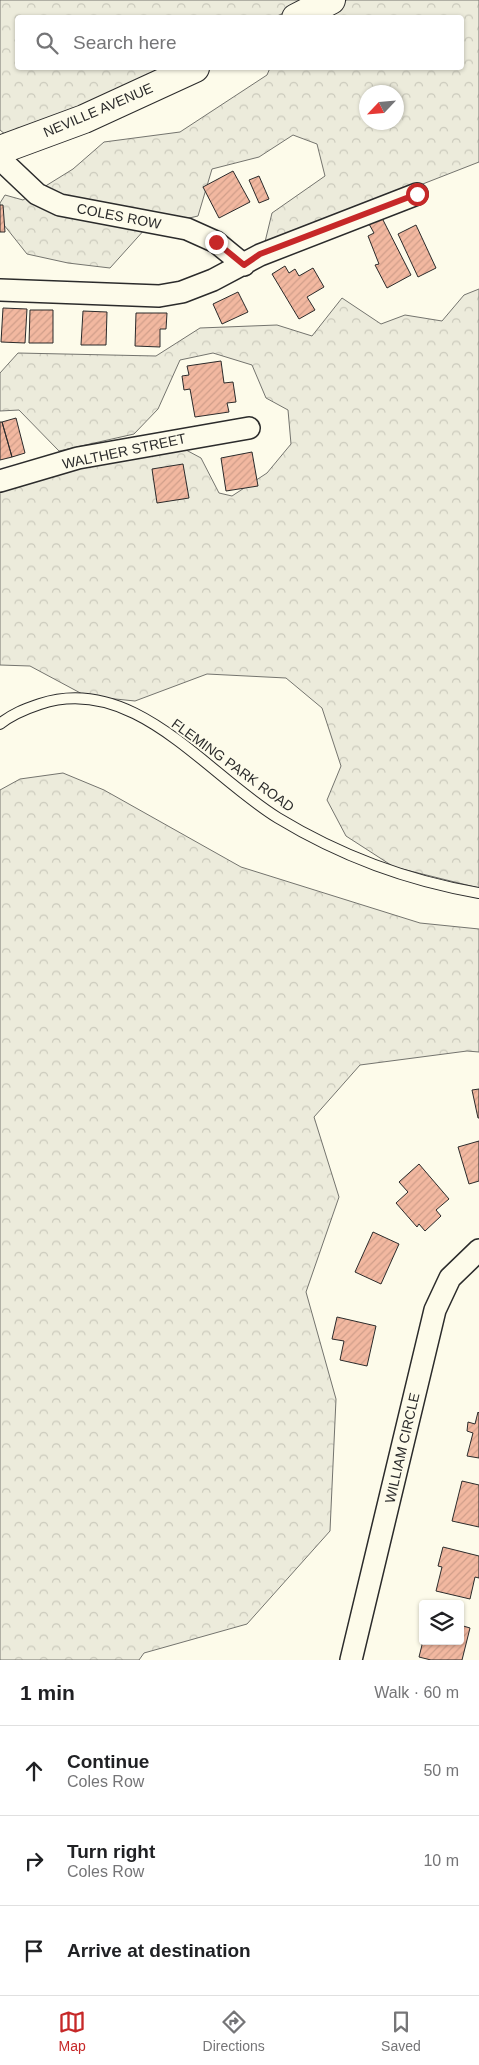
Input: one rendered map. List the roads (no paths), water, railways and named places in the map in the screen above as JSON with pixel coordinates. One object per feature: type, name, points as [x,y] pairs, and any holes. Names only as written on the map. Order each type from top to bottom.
[{"type":"street","points":[[302,15],[331,0]]},
{"type":"street","name":"NEVILLE AVENUE","points":[[0,150],[84,119],[190,70]]},
{"type":"street","name":"COLES ROW","points":[[0,159],[37,194],[60,204],[187,229],[216,242],[244,265]]},
{"type":"street","points":[[0,290],[159,296],[182,292],[244,265],[260,254],[417,194]]},
{"type":"street","name":"WALTHER STREET","points":[[0,481],[78,458],[250,428]]},
{"type":"street","name":"WILLIAM CIRCLE","points":[[351,1660],[435,1310],[450,1278],[479,1250]]},
{"type":"lane","name":"FLEMING PARK ROAD","points":[[0,724],[27,708],[57,698],[86,698],[116,704],[145,718],[277,817],[337,849],[395,872],[479,892]]}]
